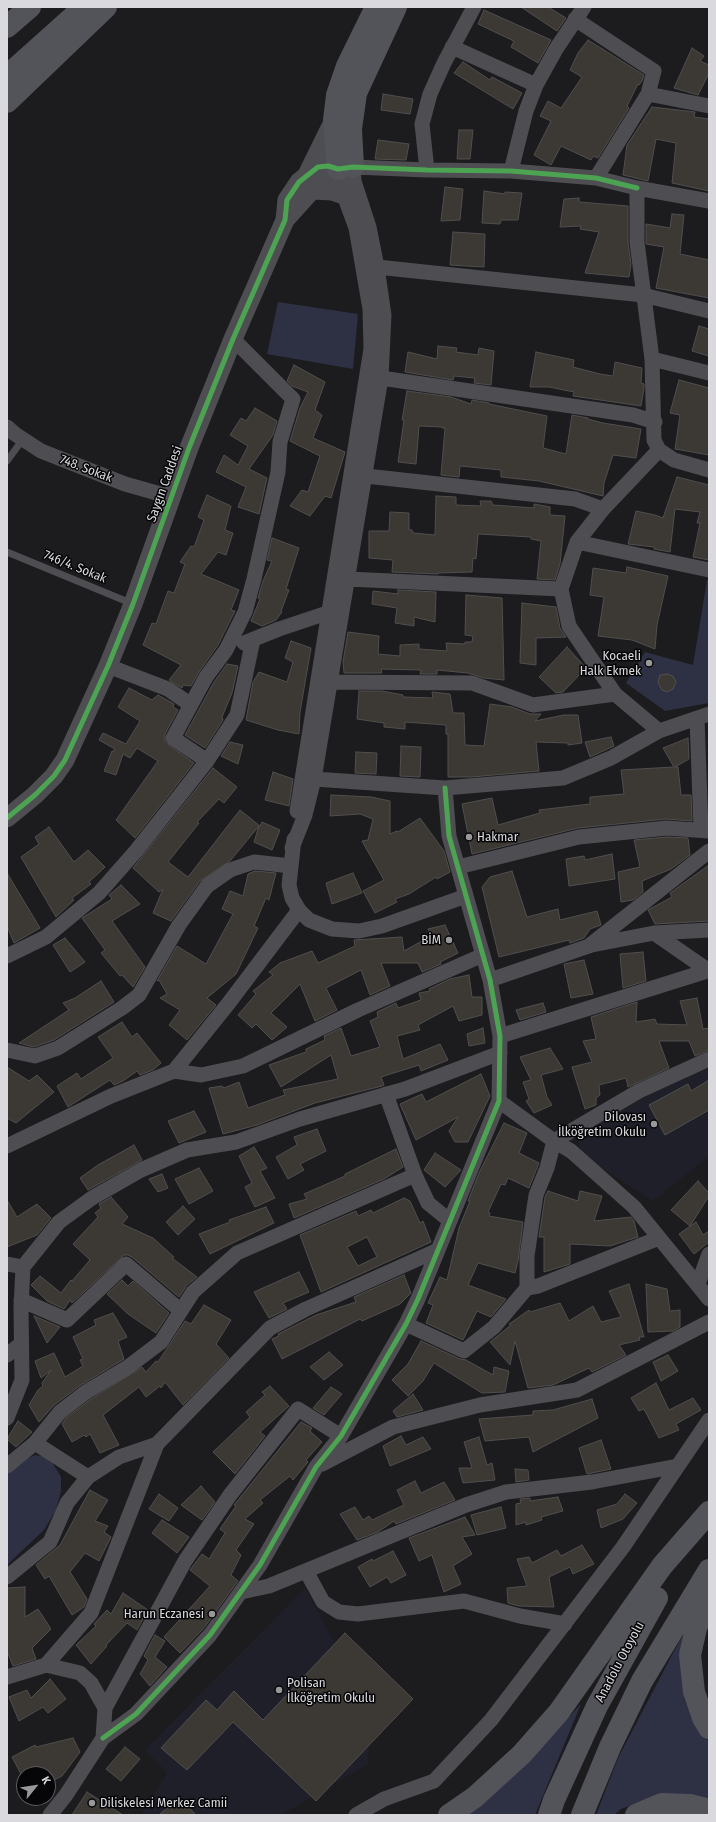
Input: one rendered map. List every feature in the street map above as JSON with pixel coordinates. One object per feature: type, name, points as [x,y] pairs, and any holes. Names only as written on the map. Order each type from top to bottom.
[{"type":"highway","points":[[7,27],[30,7]]},
{"type":"highway","points":[[7,76],[84,7]]},
{"type":"highway","points":[[7,102],[106,7]]},
{"type":"highway","points":[[345,168],[334,120],[337,95],[347,66],[376,7]]},
{"type":"highway","points":[[345,168],[356,93],[396,7]]},
{"type":"highway","points":[[449,1815],[474,1797],[522,1754],[559,1712],[662,1566],[709,1512]]},
{"type":"highway","name":"Anadolu Otoyolu","points":[[549,1815],[554,1800],[597,1706],[646,1614],[709,1518]]},
{"type":"highway","points":[[582,1815],[610,1747],[642,1681],[709,1570]]},
{"type":"highway","points":[[709,1598],[696,1628],[690,1655],[694,1692],[702,1718],[709,1728]]},
{"type":"highway","points":[[636,1815],[662,1804],[690,1805],[709,1810]]},
{"type":"street","points":[[427,170],[422,124],[430,94],[452,47],[474,7]]},
{"type":"street","points":[[511,171],[526,112],[536,85],[574,19],[584,7]]},
{"type":"street","points":[[574,19],[654,71],[648,94],[596,178]]},
{"type":"street","points":[[452,47],[536,85]]},
{"type":"street","points":[[648,94],[709,106]]},
{"type":"street","points":[[334,120],[310,182],[344,195]]},
{"type":"street","points":[[345,168],[511,171],[596,178],[637,188],[709,201]]},
{"type":"street","points":[[345,168],[344,195],[356,228],[370,309],[371,349],[292,848],[289,885],[292,898],[299,910],[309,920],[332,929],[359,931],[382,926],[466,896]]},
{"type":"street","points":[[292,848],[305,815],[314,779],[329,682],[366,476],[381,378],[384,315],[377,266],[369,226],[354,181],[345,168]]},
{"type":"street","name":"Saygın Caddesi","points":[[7,818],[49,781],[65,760],[108,666],[133,604],[189,448],[233,339],[285,220],[310,182],[345,168]]},
{"type":"street","points":[[637,188],[637,242],[652,359],[653,410],[655,422],[654,440],[659,450],[674,460],[709,470]]},
{"type":"street","points":[[377,266],[643,295],[709,311]]},
{"type":"street","points":[[207,761],[172,738],[206,677],[226,650],[245,612],[278,472],[280,442],[293,399],[233,339]]},
{"type":"street","points":[[652,359],[709,373]]},
{"type":"street","points":[[381,378],[633,414],[655,422]]},
{"type":"street","name":"748. Sokak","points":[[7,427],[41,451],[125,484],[171,497]]},
{"type":"street","points":[[659,450],[603,509],[577,542],[561,589],[569,626],[615,694],[659,731]]},
{"type":"street","points":[[366,476],[575,499],[603,509]]},
{"type":"street","points":[[577,542],[709,570]]},
{"type":"street","points":[[348,579],[561,589]]},
{"type":"street","points":[[226,650],[279,629],[330,612]]},
{"type":"street","points":[[7,956],[46,937],[99,893],[136,850],[207,761],[237,715],[253,640]]},
{"type":"street","points":[[108,666],[168,689],[191,705]]},
{"type":"street","points":[[329,682],[472,683],[533,705],[615,694]]},
{"type":"street","points":[[314,779],[445,788],[563,778],[611,758],[659,731],[703,716],[705,830],[667,828],[579,837],[458,867]]},
{"type":"street","points":[[50,1815],[66,1795],[103,1738],[136,1714],[210,1635],[260,1565],[316,1467],[341,1436],[406,1324],[499,1101],[500,1036],[490,980],[449,836],[445,788]]},
{"type":"street","points":[[589,946],[709,851]]},
{"type":"street","points":[[7,1050],[35,1056],[58,1048],[122,1008],[139,995],[179,925],[208,886],[230,870],[254,862],[291,866]]},
{"type":"street","points":[[7,1146],[112,1096],[174,1070],[224,1010],[299,910]]},
{"type":"street","points":[[490,980],[589,946],[654,933],[704,932],[709,930]]},
{"type":"street","points":[[654,933],[708,971]]},
{"type":"street","points":[[174,1070],[201,1075],[243,1066],[358,1010],[483,955]]},
{"type":"street","points":[[500,1036],[708,971]]},
{"type":"street","points":[[7,1418],[22,1380],[21,1300],[23,1267],[59,1222],[92,1198],[142,1170],[187,1150],[236,1142],[300,1119],[405,1089],[500,1053]]},
{"type":"street","points":[[527,1288],[527,1256],[536,1195],[547,1168],[554,1141],[639,1092],[709,1059]]},
{"type":"street","points":[[386,1094],[415,1175],[428,1203],[450,1221]]},
{"type":"street","points":[[499,1101],[554,1141],[571,1151],[634,1207],[709,1299]]},
{"type":"street","points":[[7,1466],[35,1443],[60,1412],[86,1392],[128,1367],[161,1342],[193,1292],[238,1252],[415,1175]]},
{"type":"street","points":[[406,1324],[464,1351],[494,1327],[527,1288],[538,1286],[659,1238]]},
{"type":"street","points":[[46,1665],[91,1613],[157,1444],[270,1328],[312,1306],[438,1250]]},
{"type":"street","points":[[698,1284],[709,1254]]},
{"type":"street","points":[[7,1264],[23,1267]]},
{"type":"street","points":[[21,1300],[67,1320],[126,1264],[181,1311]]},
{"type":"street","points":[[316,1467],[392,1427],[480,1405],[577,1390],[709,1322]]},
{"type":"street","points":[[7,1355],[22,1344]]},
{"type":"street","points":[[103,1738],[105,1708],[185,1561],[230,1495],[298,1409],[341,1436]]},
{"type":"street","points":[[356,1815],[384,1799],[434,1781],[491,1720],[623,1548],[709,1420]]},
{"type":"street","points":[[35,1443],[88,1477]]},
{"type":"street","points":[[7,1577],[50,1542],[67,1503],[88,1477],[119,1457],[157,1444]]},
{"type":"street","points":[[241,1592],[269,1586],[466,1505],[506,1492],[592,1482],[678,1466]]},
{"type":"street","points":[[306,1571],[323,1602],[339,1612],[358,1614],[464,1601],[520,1616],[565,1624]]},
{"type":"street","points":[[7,1676],[46,1665],[80,1673],[91,1682],[105,1708]]},
{"type":"lane","points":[[7,461],[23,439]]},
{"type":"lane","name":"746/4. Sokak","points":[[7,552],[133,604]]},
{"type":"shaded area","points":[[278,302],[358,314],[353,369],[267,354]]},
{"type":"shaded area","points":[[707,580],[709,580],[709,703],[665,711],[626,683],[645,652],[693,665]]},
{"type":"shaded area","name":"Dilovası İlköğretim Okulu","points":[[709,1065],[709,1156],[653,1201],[599,1166],[581,1152],[577,1136],[673,1080]]},
{"type":"shaded area","points":[[35,1455],[49,1457],[61,1477],[61,1491],[56,1510],[44,1530],[7,1565],[7,1471],[20,1462]]},
{"type":"shaded area","name":"Polisan İlköğretim Okulu","points":[[305,1588],[345,1662],[369,1743],[368,1764],[281,1815],[141,1815],[167,1773],[145,1750]]},
{"type":"shaded area","points":[[683,1634],[681,1661],[684,1698],[691,1716],[709,1742],[709,1799],[643,1801],[621,1809],[614,1815],[596,1815],[618,1758]]},
{"type":"shaded area","points":[[581,1704],[535,1815],[461,1815],[525,1764]]},
{"type":"building","points":[[521,7],[548,7],[566,18],[557,31]]},
{"type":"building","points":[[484,10],[551,40],[538,63],[511,47],[514,41],[478,24]]},
{"type":"building","points":[[588,40],[644,75],[627,106],[629,108],[598,158],[593,156],[591,160],[561,146],[551,165],[534,155],[551,121],[540,116],[548,101],[561,108],[582,77],[570,70],[578,53]]},
{"type":"building","points":[[692,48],[704,56],[700,61],[709,65],[709,73],[698,95],[674,88]]},
{"type":"building","points":[[463,62],[490,80],[492,77],[522,93],[513,109],[454,73]]},
{"type":"building","points":[[383,94],[413,99],[410,114],[381,110]]},
{"type":"building","points":[[652,107],[695,112],[694,117],[709,119],[709,191],[672,183],[676,143],[656,139],[648,181],[623,175],[627,145]]},
{"type":"building","points":[[459,130],[473,130],[470,159],[457,159]]},
{"type":"building","points":[[378,140],[409,144],[406,160],[375,159]]},
{"type":"building","points":[[445,187],[463,189],[460,220],[441,221]]},
{"type":"building","points":[[484,191],[505,194],[505,192],[522,193],[518,220],[501,220],[500,224],[482,223]]},
{"type":"building","points":[[579,198],[579,202],[628,206],[628,242],[631,264],[629,277],[585,273],[599,232],[580,229],[581,226],[560,227],[564,199]]},
{"type":"building","points":[[672,214],[684,215],[680,254],[709,260],[709,298],[656,288],[664,247],[646,244],[646,224],[670,228]]},
{"type":"building","points":[[453,232],[485,234],[484,267],[450,265]]},
{"type":"building","points":[[699,326],[709,329],[709,356],[692,351]]},
{"type":"building","points":[[438,346],[457,348],[456,352],[478,355],[479,348],[494,351],[491,385],[474,383],[475,378],[454,376],[453,380],[405,372],[408,352],[437,359]]},
{"type":"building","points":[[536,352],[574,360],[573,367],[613,376],[615,362],[642,368],[641,383],[644,384],[644,388],[641,406],[573,396],[574,392],[549,387],[530,387]]},
{"type":"building","points":[[294,365],[325,382],[315,410],[322,415],[313,438],[345,452],[331,498],[325,496],[310,516],[290,506],[302,490],[308,492],[320,456],[290,441],[300,408],[308,392],[292,386],[287,381]]},
{"type":"building","points":[[679,380],[709,388],[709,455],[675,449],[680,415],[670,413]]},
{"type":"building","points":[[407,391],[451,397],[471,404],[472,400],[489,403],[547,416],[543,448],[566,454],[572,415],[603,423],[641,429],[636,458],[613,455],[604,483],[603,496],[539,481],[501,477],[501,470],[460,466],[459,477],[441,475],[445,428],[442,427],[419,426],[416,464],[398,462],[404,420],[402,420]]},
{"type":"building","points":[[255,408],[277,421],[273,435],[249,469],[267,478],[259,514],[238,507],[246,487],[216,472],[224,455],[238,465],[248,446],[230,435],[241,418],[246,421]]},
{"type":"building","points":[[677,477],[709,485],[709,560],[693,557],[700,523],[697,523],[700,512],[675,509],[670,552],[654,549],[654,547],[628,544],[636,511],[663,518]]},
{"type":"building","points":[[207,495],[231,506],[225,530],[233,533],[226,555],[218,552],[201,574],[239,590],[231,610],[235,611],[218,645],[191,686],[183,685],[182,688],[169,680],[181,665],[143,645],[152,623],[156,624],[168,591],[174,593],[185,564],[180,562],[191,546],[194,547],[204,520],[198,517]]},
{"type":"building","points":[[436,496],[456,497],[456,505],[481,506],[480,501],[491,501],[493,505],[534,508],[534,504],[550,507],[550,515],[565,516],[560,564],[555,580],[537,579],[541,541],[531,539],[531,537],[478,534],[476,559],[473,558],[472,572],[438,574],[392,572],[393,560],[369,558],[369,531],[389,531],[390,512],[409,513],[409,530],[412,530],[413,533],[435,535]]},
{"type":"building","points":[[272,538],[299,548],[286,589],[289,590],[281,611],[282,612],[276,620],[262,626],[251,621],[260,599],[258,598],[263,581],[272,561],[267,560]]},
{"type":"building","points":[[627,567],[668,576],[657,625],[655,649],[632,640],[598,636],[604,597],[590,595],[593,568],[626,573]]},
{"type":"building","points":[[398,590],[436,592],[435,622],[414,617],[414,626],[395,623],[397,608],[372,604],[373,591],[398,594]]},
{"type":"building","points":[[466,595],[502,598],[504,680],[484,678],[468,673],[437,670],[437,674],[420,674],[421,670],[381,669],[382,673],[344,673],[343,662],[348,632],[379,636],[378,654],[400,656],[400,645],[419,644],[419,649],[447,651],[446,643],[465,644],[465,642],[472,642],[473,636],[465,635]]},
{"type":"building","points":[[522,603],[556,607],[560,628],[566,637],[536,638],[536,665],[520,663]]},
{"type":"building","points":[[291,641],[311,648],[300,712],[299,734],[278,730],[246,720],[253,682],[259,672],[287,682],[293,662],[285,658]]},
{"type":"building","points":[[567,647],[586,668],[563,692],[556,693],[539,677]]},
{"type":"building","points":[[227,664],[238,666],[232,693],[222,717],[223,720],[205,748],[185,735],[214,682]]},
{"type":"building","points":[[667,674],[673,676],[676,682],[673,689],[667,692],[662,690],[658,683],[660,675]]},
{"type":"building","points":[[129,688],[152,700],[158,695],[174,704],[173,707],[178,710],[165,734],[165,742],[194,763],[135,838],[116,820],[158,761],[137,748],[130,758],[123,754],[116,775],[104,771],[112,751],[115,749],[99,740],[103,733],[126,744],[140,721],[118,707]]},
{"type":"building","points":[[359,691],[382,691],[403,695],[403,697],[433,698],[432,692],[450,694],[453,713],[464,713],[465,745],[484,746],[490,704],[512,707],[530,714],[541,714],[535,721],[564,715],[578,715],[582,743],[568,745],[568,743],[536,742],[539,771],[471,777],[448,777],[448,734],[446,734],[446,725],[405,722],[405,729],[384,727],[384,723],[357,719]]},
{"type":"building","points":[[611,737],[614,746],[590,757],[585,742]]},
{"type":"building","points":[[688,738],[689,759],[675,767],[678,767],[681,795],[691,795],[692,821],[666,819],[578,828],[472,854],[462,804],[492,798],[498,825],[540,813],[539,810],[590,804],[590,797],[624,794],[621,770],[674,767],[663,748]]},
{"type":"building","points":[[230,742],[243,745],[238,764],[221,756]]},
{"type":"building","points":[[401,746],[421,747],[420,777],[400,776]]},
{"type":"building","points":[[356,752],[377,753],[376,774],[355,773]]},
{"type":"building","points":[[213,768],[237,787],[224,803],[219,799],[197,822],[199,823],[168,862],[188,877],[240,810],[260,826],[262,822],[280,830],[272,850],[254,842],[259,826],[230,861],[200,881],[171,921],[153,913],[163,889],[159,892],[133,868]]},
{"type":"building","points":[[273,772],[293,779],[289,806],[265,800]]},
{"type":"building","points":[[331,795],[371,797],[390,801],[390,834],[397,831],[398,832],[420,818],[444,851],[450,872],[437,879],[436,877],[409,894],[395,899],[397,902],[375,913],[363,891],[384,880],[362,841],[368,840],[373,819],[360,814],[330,816]]},
{"type":"building","points":[[49,827],[74,862],[88,850],[105,867],[89,882],[91,884],[72,898],[74,900],[56,917],[21,857],[39,844],[35,837]]},
{"type":"building","points":[[667,837],[688,838],[690,855],[671,869],[642,881],[643,892],[633,900],[621,902],[618,872],[640,867],[634,840]]},
{"type":"building","points":[[612,854],[615,879],[569,886],[566,859],[584,856],[585,860]]},
{"type":"building","points":[[709,865],[709,921],[655,924],[648,910],[672,897],[670,893]]},
{"type":"building","points":[[255,871],[276,873],[269,900],[266,898],[254,926],[258,928],[236,974],[207,998],[216,1005],[187,1040],[169,1025],[180,1010],[160,998],[167,994],[159,980],[157,981],[177,946],[206,964],[233,914],[222,909],[230,891],[243,896],[248,874]]},
{"type":"building","points":[[512,871],[527,917],[558,909],[560,920],[597,911],[601,925],[590,929],[584,938],[570,943],[569,940],[499,957],[482,887],[490,877]]},
{"type":"building","points":[[7,873],[40,928],[14,943],[7,926]]},
{"type":"building","points":[[353,873],[362,893],[332,904],[326,883]]},
{"type":"building","points":[[121,885],[140,904],[112,921],[145,967],[133,987],[122,975],[120,976],[101,953],[105,950],[82,918],[112,899],[109,895]]},
{"type":"building","points":[[445,925],[458,953],[440,962],[441,964],[422,972],[418,963],[381,963],[390,986],[370,995],[361,970],[326,988],[337,1010],[315,1021],[300,984],[271,1013],[287,1027],[272,1040],[256,1024],[252,1028],[238,1015],[256,994],[253,991],[273,975],[269,972],[280,963],[312,951],[318,963],[355,946],[354,940],[402,937],[404,951],[431,936],[428,929]]},
{"type":"building","points":[[65,938],[85,962],[70,972],[53,945]]},
{"type":"building","points":[[643,952],[646,981],[623,988],[620,954]]},
{"type":"building","points":[[584,960],[593,994],[571,998],[564,964]]},
{"type":"building","points":[[469,975],[472,997],[482,997],[482,1015],[459,1021],[453,1006],[418,1025],[420,1030],[397,1036],[403,1059],[440,1044],[448,1060],[421,1071],[419,1065],[381,1077],[384,1085],[382,1086],[315,1103],[257,1125],[223,1134],[209,1088],[222,1086],[224,1088],[239,1082],[248,1108],[285,1095],[283,1090],[338,1079],[331,1055],[281,1087],[269,1065],[306,1052],[306,1049],[325,1040],[324,1036],[341,1028],[351,1056],[380,1047],[370,1021],[378,1017],[377,1012],[396,1003],[398,1008],[421,1000],[419,993],[430,991],[429,989],[450,979]]},
{"type":"building","points":[[101,981],[114,1002],[54,1040],[34,1047],[19,1043],[69,1010],[63,1003],[75,998]]},
{"type":"building","points":[[697,998],[703,1029],[709,1028],[709,1050],[695,1056],[689,1041],[659,1041],[669,1068],[628,1087],[626,1078],[599,1085],[600,1095],[596,1098],[596,1105],[585,1109],[572,1067],[592,1062],[583,1041],[596,1039],[591,1017],[637,1002],[636,1022],[655,1019],[657,1024],[687,1025],[680,1001]]},
{"type":"building","points":[[543,1003],[546,1012],[520,1020],[516,1010]]},
{"type":"building","points":[[122,1022],[132,1037],[137,1033],[161,1063],[153,1070],[140,1075],[137,1071],[123,1081],[114,1085],[110,1080],[68,1107],[57,1086],[77,1073],[81,1079],[113,1058],[98,1037]]},
{"type":"building","points":[[483,1028],[485,1043],[469,1046],[467,1034]]},
{"type":"building","points":[[550,1048],[563,1069],[541,1075],[547,1097],[552,1105],[534,1113],[526,1101],[529,1099],[523,1082],[531,1080],[520,1057]]},
{"type":"building","points":[[7,1067],[29,1081],[37,1075],[54,1092],[16,1123],[7,1118]]},
{"type":"building","points":[[481,1074],[490,1096],[468,1142],[455,1142],[449,1131],[458,1117],[416,1140],[400,1104],[422,1094],[426,1102]]},
{"type":"building","points":[[709,1080],[709,1110],[665,1135],[649,1105],[688,1084],[691,1091]]},
{"type":"building","points":[[194,1111],[206,1132],[179,1143],[168,1121]]},
{"type":"building","points":[[504,1123],[527,1133],[519,1153],[539,1163],[529,1188],[508,1178],[505,1185],[501,1184],[488,1212],[490,1213],[489,1216],[523,1222],[518,1261],[515,1273],[478,1263],[468,1285],[506,1299],[491,1317],[477,1311],[463,1340],[426,1323],[433,1305],[428,1303],[440,1277],[447,1280],[459,1228],[470,1201],[468,1201],[479,1173]]},
{"type":"building","points":[[317,1129],[326,1151],[300,1164],[304,1170],[288,1179],[276,1157],[297,1145],[294,1137]]},
{"type":"building","points":[[134,1145],[142,1160],[88,1190],[80,1178],[98,1165]]},
{"type":"building","points":[[254,1147],[267,1168],[260,1171],[275,1198],[255,1207],[245,1187],[252,1183],[239,1156]]},
{"type":"building","points":[[396,1149],[403,1167],[384,1179],[294,1218],[289,1204],[307,1199],[304,1194],[345,1176],[345,1174]]},
{"type":"building","points":[[435,1153],[461,1170],[445,1187],[424,1170]]},
{"type":"building","points":[[199,1168],[213,1191],[189,1204],[175,1179]]},
{"type":"building","points":[[162,1174],[168,1188],[158,1192],[149,1179]]},
{"type":"building","points":[[698,1181],[709,1193],[709,1196],[690,1226],[671,1210]]},
{"type":"building","points":[[548,1191],[578,1201],[580,1191],[602,1196],[594,1221],[631,1217],[634,1221],[638,1237],[610,1246],[570,1244],[570,1264],[544,1272],[544,1237],[539,1237],[545,1197]]},
{"type":"building","points":[[111,1197],[128,1217],[122,1224],[153,1238],[174,1257],[172,1258],[197,1277],[187,1285],[179,1297],[132,1257],[124,1255],[72,1303],[70,1300],[64,1309],[47,1301],[31,1285],[40,1276],[61,1293],[71,1280],[72,1281],[90,1260],[73,1244],[98,1217],[95,1213],[101,1208],[99,1204]]},
{"type":"building","points":[[404,1198],[410,1201],[420,1223],[423,1221],[431,1242],[321,1292],[300,1235],[356,1211],[358,1216],[371,1210],[373,1213]],"holes":[[[367,1237],[377,1257],[358,1266],[347,1247]]]},
{"type":"building","points":[[7,1200],[17,1217],[37,1204],[51,1218],[37,1235],[7,1247]]},
{"type":"building","points":[[183,1206],[195,1219],[178,1235],[166,1222]]},
{"type":"building","points":[[266,1207],[274,1223],[210,1254],[199,1234],[230,1222],[229,1220]]},
{"type":"building","points":[[696,1222],[703,1235],[709,1231],[709,1242],[694,1254],[679,1234]]},
{"type":"building","points":[[299,1272],[309,1292],[283,1303],[287,1309],[269,1318],[254,1292]]},
{"type":"building","points":[[404,1275],[411,1293],[400,1304],[362,1321],[360,1319],[282,1359],[272,1339],[279,1336],[278,1334],[316,1315],[356,1302],[354,1297]]},
{"type":"building","points":[[122,1280],[128,1286],[133,1281],[169,1313],[156,1333],[128,1314],[107,1294]]},
{"type":"building","points":[[629,1284],[644,1337],[639,1337],[640,1340],[619,1345],[626,1355],[592,1372],[589,1368],[553,1385],[528,1388],[515,1341],[510,1365],[490,1342],[511,1325],[509,1324],[529,1310],[530,1312],[560,1303],[569,1321],[593,1306],[601,1322],[621,1317],[609,1291]]},
{"type":"building","points":[[646,1284],[667,1289],[670,1311],[680,1310],[680,1327],[673,1331],[648,1332]]},
{"type":"building","points":[[204,1305],[231,1320],[216,1344],[229,1358],[183,1405],[165,1382],[161,1388],[160,1386],[146,1397],[139,1387],[103,1415],[119,1445],[100,1453],[90,1434],[86,1437],[84,1435],[72,1442],[62,1424],[66,1418],[91,1399],[142,1367],[146,1372],[156,1361],[158,1362],[185,1321],[191,1324]]},
{"type":"building","points":[[113,1313],[127,1337],[118,1341],[124,1359],[81,1385],[54,1405],[39,1422],[29,1405],[38,1390],[43,1386],[42,1383],[51,1370],[41,1378],[35,1361],[54,1353],[65,1377],[83,1366],[80,1360],[83,1359],[73,1337],[96,1325],[94,1320]]},
{"type":"building","points":[[34,1316],[60,1327],[47,1343]]},
{"type":"building","points":[[421,1341],[460,1359],[466,1360],[493,1375],[494,1367],[509,1371],[505,1392],[482,1393],[434,1363],[423,1381],[408,1396],[392,1380],[408,1364]]},
{"type":"building","points":[[329,1352],[343,1365],[324,1380],[310,1367]]},
{"type":"building","points":[[668,1355],[678,1371],[661,1381],[653,1362]]},
{"type":"building","points":[[656,1383],[669,1410],[693,1398],[701,1410],[676,1424],[679,1430],[659,1438],[644,1409],[639,1411],[631,1398]]},
{"type":"building","points":[[270,1386],[289,1406],[260,1432],[265,1436],[235,1474],[213,1452],[250,1417],[246,1412],[265,1395],[262,1392]]},
{"type":"building","points":[[331,1387],[342,1394],[324,1415],[313,1408]]},
{"type":"building","points":[[413,1394],[423,1410],[397,1417],[393,1411]]},
{"type":"building","points":[[592,1399],[598,1418],[533,1452],[529,1437],[485,1441],[479,1419],[533,1415],[533,1411],[553,1410]]},
{"type":"building","points":[[18,1421],[32,1432],[16,1447],[7,1439]]},
{"type":"building","points":[[301,1422],[312,1428],[310,1431],[322,1442],[306,1460],[308,1462],[293,1480],[290,1476],[260,1500],[263,1503],[245,1519],[254,1524],[236,1550],[241,1555],[231,1575],[238,1581],[204,1628],[180,1653],[164,1637],[210,1586],[190,1570],[202,1554],[209,1559],[225,1533],[220,1529],[236,1506],[234,1505]]},
{"type":"building","points":[[401,1436],[406,1445],[423,1437],[431,1449],[390,1466],[383,1446]]},
{"type":"building","points":[[479,1437],[487,1465],[492,1463],[495,1480],[463,1483],[459,1468],[472,1468],[464,1442]]},
{"type":"building","points":[[601,1440],[611,1469],[587,1474],[579,1448]]},
{"type":"building","points":[[515,1469],[528,1470],[529,1480],[516,1482]]},
{"type":"building","points":[[415,1481],[421,1493],[444,1482],[455,1500],[396,1524],[394,1521],[378,1532],[357,1540],[340,1514],[355,1507],[363,1520],[369,1516],[372,1520],[404,1505],[397,1490]]},
{"type":"building","points":[[201,1486],[215,1502],[202,1520],[181,1505]]},
{"type":"building","points":[[90,1490],[108,1500],[95,1521],[108,1526],[104,1532],[111,1537],[99,1561],[85,1553],[70,1572],[87,1599],[84,1607],[72,1615],[49,1576],[45,1579],[36,1565],[60,1545]]},
{"type":"building","points":[[159,1494],[178,1508],[169,1521],[149,1509]]},
{"type":"building","points":[[625,1494],[637,1503],[623,1519],[601,1528],[597,1510],[617,1504]]},
{"type":"building","points":[[558,1497],[563,1511],[541,1517],[542,1520],[526,1525],[526,1522],[516,1525],[516,1504],[521,1503],[520,1499],[530,1498],[530,1501]]},
{"type":"building","points":[[501,1507],[506,1528],[477,1535],[471,1515]]},
{"type":"building","points":[[465,1517],[475,1535],[462,1537],[472,1554],[453,1566],[461,1584],[444,1592],[432,1555],[419,1561],[409,1538]]},
{"type":"building","points":[[162,1520],[189,1537],[177,1553],[152,1533]]},
{"type":"building","points":[[582,1545],[594,1564],[573,1574],[570,1567],[549,1577],[554,1607],[519,1606],[508,1603],[507,1588],[527,1586],[517,1559],[529,1557],[532,1563],[557,1550],[561,1556]]},
{"type":"building","points":[[393,1551],[406,1575],[391,1583],[387,1577],[370,1587],[358,1567],[372,1559],[373,1561]]},
{"type":"building","points":[[25,1587],[25,1617],[38,1609],[51,1629],[32,1648],[36,1659],[13,1666],[7,1651],[7,1588]]},
{"type":"building","points":[[123,1593],[148,1610],[137,1630],[127,1623],[106,1645],[107,1646],[91,1664],[76,1645],[96,1626],[94,1624],[107,1610],[111,1614]]},
{"type":"building","points":[[345,1633],[413,1699],[316,1801],[233,1722],[187,1770],[161,1748],[206,1700],[217,1710],[234,1691],[263,1720]]},
{"type":"building","points":[[155,1635],[165,1641],[155,1657],[167,1667],[150,1686],[140,1674],[148,1660],[144,1656]]},
{"type":"building","points":[[50,1679],[66,1699],[48,1713],[43,1707],[19,1721],[9,1697],[27,1690],[31,1698]]},
{"type":"building","points":[[73,1738],[80,1752],[62,1776],[56,1779],[56,1766],[17,1766],[12,1757],[35,1745],[36,1747]]},
{"type":"building","points":[[125,1747],[140,1759],[121,1781],[106,1769]]},
{"type":"building","name":"Diliskelesi Merkez Camii","points":[[87,1792],[123,1815],[72,1815]]},
{"type":"building","points":[[179,1797],[196,1815],[159,1815]]},
{"type":"cycle path","points":[[7,818],[35,795],[54,776],[65,760],[108,666],[133,604],[189,448],[233,339],[285,220],[287,200],[299,182],[318,167],[328,166],[338,169],[353,167],[511,171],[596,178],[637,188]]},
{"type":"cycle path","points":[[103,1738],[136,1714],[210,1635],[260,1565],[316,1467],[341,1436],[406,1324],[418,1299],[499,1101],[500,1036],[490,980],[449,836],[445,788]]},
{"type":"place","name":"Kocaeli Halk Ekmek","points":[[649,663]]},
{"type":"place","name":"Hakmar","points":[[469,837]]},
{"type":"place","name":"BİM","points":[[449,940]]},
{"type":"place","name":"Dilovası İlköğretim Okulu","points":[[654,1124]]},
{"type":"place","name":"Harun Eczanesi","points":[[212,1614]]},
{"type":"place","name":"Polisan İlköğretim Okulu","points":[[279,1690]]},
{"type":"place","name":"Diliskelesi Merkez Camii","points":[[92,1803]]}]
